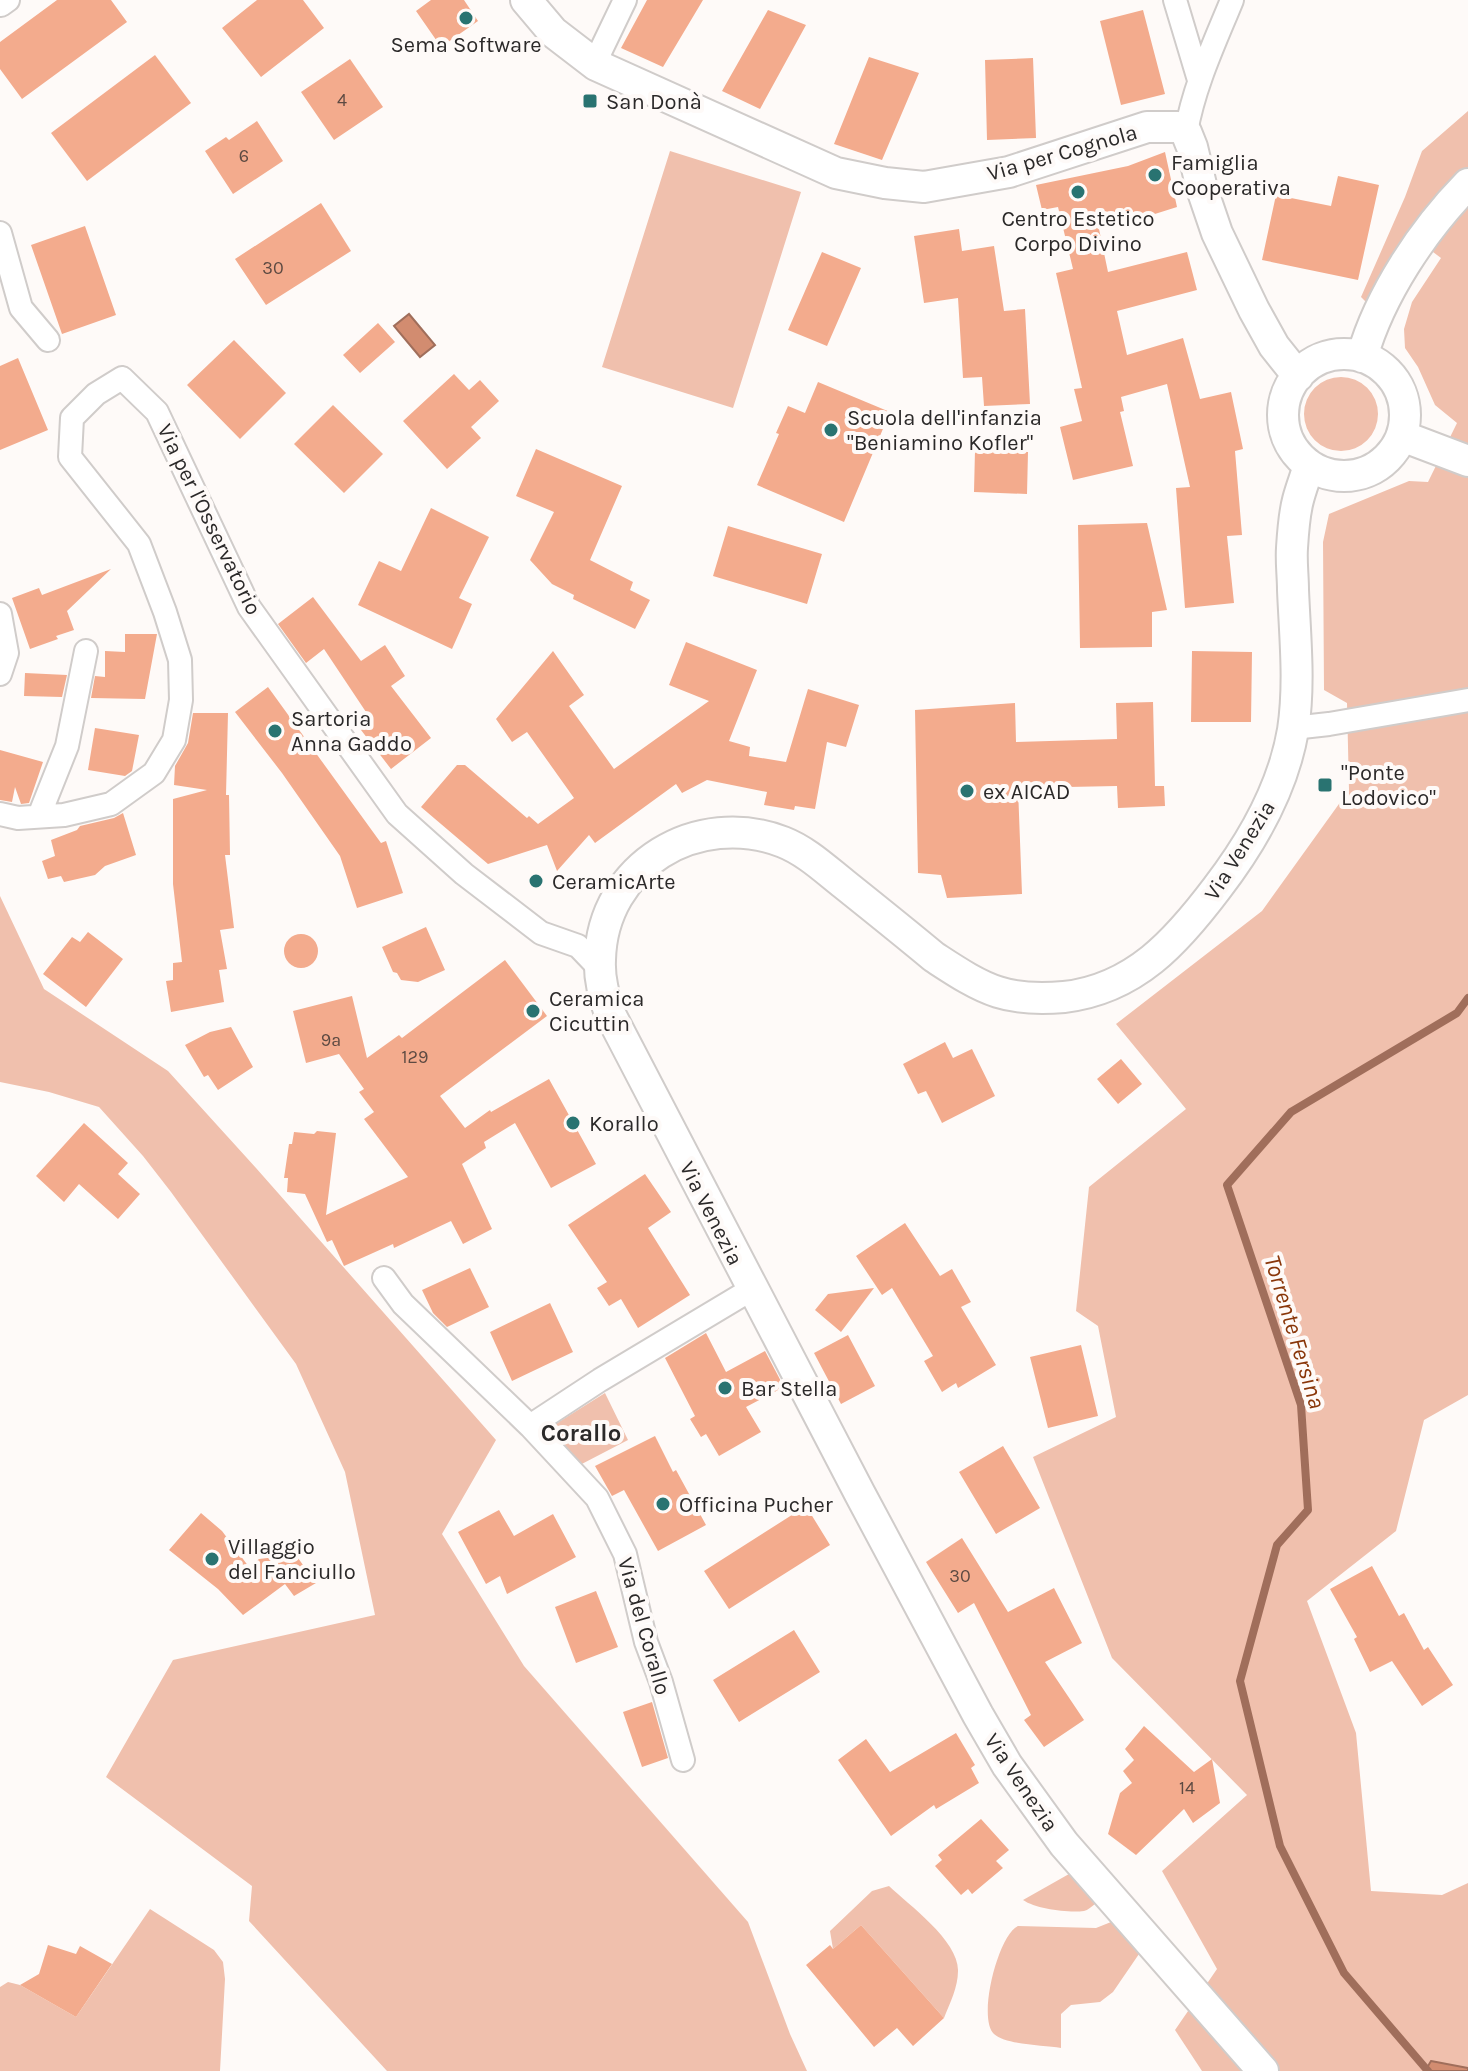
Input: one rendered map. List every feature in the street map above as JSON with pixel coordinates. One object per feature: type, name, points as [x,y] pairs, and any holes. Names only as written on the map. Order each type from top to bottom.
[{"type":"main road","name":"Via per Cognola","points":[[526,0],[553,32],[596,65],[836,173],[924,187],[1009,172],[1147,127],[1178,127],[1186,132]]},
{"type":"main road","points":[[1186,132],[1217,233],[1274,346],[1298,376]]},
{"type":"main road","points":[[1362,357],[1373,323],[1394,280],[1437,220],[1468,184]]},
{"type":"main road","points":[[1329,356],[1362,357],[1387,371],[1398,385],[1404,403],[1402,436],[1391,454],[1377,467],[1361,474],[1343,476],[1325,473],[1309,465],[1292,447],[1284,423],[1286,398],[1298,376],[1307,367],[1329,356]]},
{"type":"main road","points":[[1402,436],[1468,461]]},
{"type":"main road","name":"Via Venezia","points":[[1263,2071],[1064,1844],[1007,1765],[752,1289],[610,1014],[600,969],[606,924],[617,899],[635,873],[681,841],[728,831],[763,835],[788,844],[821,866],[934,957],[996,991],[1043,999],[1084,995],[1113,985],[1141,969],[1171,943],[1225,878],[1263,817],[1279,783],[1293,728],[1297,678],[1292,550],[1297,502],[1309,465]]},
{"type":"street","points":[[1,5],[8,0]]},
{"type":"street","points":[[596,65],[625,0]]},
{"type":"street","points":[[1175,0],[1199,80]]},
{"type":"street","points":[[1186,132],[1199,80],[1232,0]]},
{"type":"street","points":[[0,233],[21,308],[48,340]]},
{"type":"street","name":"Via per l'Osservatorio","points":[[0,814],[18,818],[64,815],[111,804],[154,773],[174,740],[181,700],[180,660],[165,612],[139,544],[70,457],[72,418],[96,394],[122,378],[157,412],[249,607],[397,814],[475,882],[541,933],[578,946],[600,969]]},
{"type":"street","points":[[0,614],[7,653],[0,674]]},
{"type":"street","points":[[39,816],[67,746],[86,651]]},
{"type":"street","points":[[1293,728],[1468,700]]},
{"type":"street","name":"Via del Corallo","points":[[384,1278],[403,1304],[530,1426],[597,1498],[625,1554],[646,1642],[683,1760]]},
{"type":"street","points":[[530,1426],[752,1289]]},
{"type":"shaded area","points":[[1468,111],[1468,1395],[1424,1420],[1396,1531],[1307,1601],[1356,1733],[1371,1891],[1442,1895],[1468,1883],[1468,2068],[1431,2061],[1425,2071],[1202,2071],[1175,2030],[1217,1969],[1162,1871],[1247,1795],[1112,1658],[1033,1457],[1116,1417],[1098,1326],[1076,1311],[1089,1187],[1186,1109],[1116,1024],[1262,911],[1349,790],[1347,703],[1324,690],[1323,542],[1329,514],[1409,481],[1428,482],[1457,423],[1435,405],[1418,367],[1405,348],[1404,329],[1412,302],[1441,258],[1421,243],[1369,305],[1361,297],[1422,151]]},
{"type":"shaded area","points":[[670,151],[801,192],[733,408],[602,367]]},
{"type":"shaded area","points":[[409,314],[435,345],[420,357],[394,326]]},
{"type":"shaded area","points":[[1341,377],[1362,383],[1372,393],[1378,414],[1372,435],[1362,445],[1341,451],[1320,445],[1310,435],[1304,414],[1310,393],[1320,383]]},
{"type":"shaded area","points":[[0,896],[44,989],[168,1071],[496,1440],[442,1534],[524,1666],[748,1922],[807,2071],[387,2071],[249,1921],[252,1886],[106,1777],[173,1660],[375,1615],[345,1472],[296,1364],[171,1192],[99,1107],[0,1082]]},
{"type":"shaded area","points":[[605,1393],[628,1440],[576,1467],[546,1430]]},
{"type":"shaded area","points":[[1069,1874],[1095,1904],[1087,1910],[1052,1910],[1023,1900]]},
{"type":"shaded area","points":[[889,1886],[942,1936],[956,1960],[957,1983],[944,2018],[861,1925],[833,1949],[830,1931],[872,1891]]},
{"type":"shaded area","points":[[150,1909],[214,1950],[223,1962],[225,1979],[220,2071],[0,2071],[0,1987],[8,1982],[20,1985],[76,2017]]},
{"type":"shaded area","points":[[1111,1922],[1139,1954],[1113,1992],[1100,2002],[1071,2005],[1061,2014],[1061,2048],[1016,2042],[994,2034],[989,2025],[988,2012],[992,1978],[1003,1945],[1018,1926],[1096,1928]]},
{"type":"shaded area","points":[[1431,2061],[1468,2068],[1468,2071],[1425,2071]]},
{"type":"building","points":[[57,0],[111,0],[127,22],[22,99],[0,69],[0,42]]},
{"type":"building","points":[[257,0],[303,0],[324,28],[261,77],[222,28]]},
{"type":"building","points":[[431,0],[464,0],[478,21],[441,47],[416,11]]},
{"type":"building","points":[[647,0],[703,0],[663,67],[621,48]]},
{"type":"building","points":[[768,10],[806,25],[760,109],[722,91]]},
{"type":"building","points":[[1143,10],[1165,94],[1121,105],[1100,21]]},
{"type":"building","points":[[155,55],[191,103],[87,181],[51,133]]},
{"type":"building","points":[[869,57],[919,73],[882,160],[834,144]]},
{"type":"building","points":[[1033,58],[1036,138],[987,140],[985,60]]},
{"type":"building","points":[[350,59],[383,107],[334,140],[301,92]]},
{"type":"building","points":[[257,121],[283,161],[233,194],[205,151],[226,137],[229,140]]},
{"type":"building","points":[[1165,152],[1177,207],[1099,229],[1108,272],[1187,252],[1197,290],[1117,311],[1127,355],[1183,338],[1200,399],[1231,392],[1243,449],[1235,451],[1242,535],[1227,536],[1234,603],[1185,608],[1176,488],[1190,487],[1167,384],[1121,397],[1124,411],[1120,412],[1133,466],[1073,480],[1060,427],[1082,421],[1074,389],[1082,388],[1056,273],[1073,269],[1058,207],[1042,210],[1036,185],[1128,166]]},
{"type":"building","points":[[1338,176],[1379,185],[1358,280],[1262,260],[1276,195],[1331,206]]},
{"type":"building","points":[[321,203],[351,251],[266,305],[235,259]]},
{"type":"building","points":[[85,226],[116,315],[62,334],[31,245]]},
{"type":"building","points":[[959,229],[962,251],[994,246],[1004,311],[1025,309],[1030,404],[984,406],[982,377],[963,378],[958,298],[924,303],[914,236]]},
{"type":"building","points":[[822,252],[861,268],[827,346],[788,330]]},
{"type":"building","points":[[378,323],[395,342],[360,373],[343,355]]},
{"type":"building","points":[[234,340],[286,393],[240,439],[187,385]]},
{"type":"building","points":[[18,358],[48,430],[0,450],[0,366]]},
{"type":"building","points":[[454,374],[469,390],[480,380],[499,401],[471,427],[481,438],[447,469],[403,421]]},
{"type":"building","points":[[818,382],[890,412],[844,522],[757,485],[788,406],[805,413]]},
{"type":"building","points":[[333,405],[383,454],[344,493],[294,444]]},
{"type":"building","points":[[536,449],[622,486],[590,560],[633,582],[630,590],[650,600],[635,629],[573,599],[574,595],[552,584],[530,560],[554,512],[516,496]]},
{"type":"building","points":[[975,450],[1028,452],[1027,494],[974,492]]},
{"type":"building","points":[[431,508],[489,537],[459,598],[472,604],[452,649],[358,605],[379,561],[401,571]]},
{"type":"building","points":[[1147,523],[1167,610],[1152,612],[1152,647],[1080,648],[1078,525]]},
{"type":"building","points":[[728,526],[822,554],[807,604],[713,576]]},
{"type":"building","points":[[111,569],[67,611],[74,630],[30,649],[12,598],[39,588],[42,595]]},
{"type":"building","points":[[313,597],[361,661],[385,645],[405,676],[391,686],[431,738],[391,769],[361,730],[372,721],[324,649],[306,663],[278,624]]},
{"type":"building","points":[[125,634],[157,634],[145,699],[91,698],[95,676],[105,677],[105,651],[125,652]]},
{"type":"building","points":[[686,642],[757,670],[729,741],[750,747],[749,756],[786,762],[808,689],[859,705],[846,747],[827,742],[815,809],[795,806],[794,810],[764,805],[767,792],[707,780],[682,793],[676,784],[595,843],[589,835],[557,871],[547,845],[488,864],[421,807],[457,765],[465,765],[538,824],[574,798],[527,732],[512,742],[496,719],[553,651],[584,695],[569,706],[614,769],[709,701],[669,685]]},
{"type":"building","points":[[1192,651],[1252,652],[1251,722],[1191,722]]},
{"type":"building","points":[[25,673],[67,675],[62,697],[24,696]]},
{"type":"building","points":[[268,687],[381,843],[386,841],[403,893],[357,908],[340,856],[235,712]]},
{"type":"building","name":"ex AICAD","points":[[1153,702],[1155,786],[1164,786],[1165,806],[1118,808],[1117,786],[1018,788],[1022,894],[947,898],[941,875],[918,873],[915,710],[1015,703],[1016,742],[1117,739],[1116,703]]},
{"type":"building","points":[[193,713],[228,713],[226,795],[229,795],[230,855],[225,855],[234,928],[220,930],[227,969],[219,970],[224,1002],[171,1012],[166,981],[173,980],[173,963],[182,962],[173,884],[173,799],[207,790],[174,785],[175,766],[188,743]]},
{"type":"building","points":[[95,728],[139,735],[132,771],[125,776],[88,770]]},
{"type":"building","points":[[0,750],[43,762],[29,803],[21,804],[15,787],[12,802],[0,800]]},
{"type":"building","points":[[123,813],[136,855],[105,866],[95,875],[64,882],[61,876],[48,879],[42,861],[55,856],[51,840],[80,826]]},
{"type":"building","points":[[426,927],[445,970],[418,982],[401,980],[393,972],[382,947]]},
{"type":"building","points":[[88,932],[123,959],[86,1007],[43,974],[72,937],[80,942]]},
{"type":"building","points":[[301,934],[313,939],[318,951],[313,963],[301,968],[289,963],[284,951],[289,939]]},
{"type":"building","points":[[505,960],[547,1016],[440,1096],[465,1128],[490,1110],[549,1079],[596,1164],[551,1188],[515,1123],[484,1142],[486,1148],[462,1164],[492,1229],[463,1244],[451,1221],[394,1248],[393,1244],[344,1266],[332,1240],[327,1242],[305,1194],[287,1192],[288,1178],[284,1178],[294,1132],[336,1133],[326,1215],[408,1177],[364,1119],[374,1112],[359,1092],[364,1089],[339,1054],[306,1063],[293,1011],[352,996],[367,1058],[399,1035],[402,1038]]},
{"type":"building","points":[[231,1027],[253,1067],[218,1090],[208,1075],[204,1077],[185,1045],[210,1032]]},
{"type":"building","points":[[945,1042],[953,1058],[972,1049],[995,1096],[942,1123],[926,1091],[918,1094],[903,1064]]},
{"type":"building","points":[[1121,1059],[1142,1084],[1118,1104],[1097,1079]]},
{"type":"building","points":[[84,1123],[128,1163],[118,1174],[140,1194],[118,1219],[79,1184],[64,1202],[36,1176]]},
{"type":"building","points":[[645,1174],[671,1212],[648,1228],[690,1295],[638,1328],[621,1299],[609,1306],[597,1288],[607,1282],[568,1225]]},
{"type":"building","points":[[905,1223],[940,1276],[952,1269],[971,1302],[961,1307],[996,1365],[958,1388],[956,1383],[942,1392],[924,1361],[933,1356],[892,1288],[882,1295],[856,1256]]},
{"type":"building","points":[[470,1268],[489,1307],[447,1327],[433,1313],[422,1290]]},
{"type":"building","points":[[874,1288],[841,1332],[815,1310],[828,1294]]},
{"type":"building","points":[[550,1303],[573,1352],[512,1381],[490,1332]]},
{"type":"building","points":[[706,1333],[726,1372],[765,1351],[784,1387],[746,1407],[761,1432],[719,1456],[706,1434],[701,1437],[690,1419],[695,1416],[665,1358]]},
{"type":"building","points":[[848,1335],[875,1386],[841,1404],[814,1353]]},
{"type":"building","points":[[1081,1345],[1098,1416],[1048,1428],[1030,1357]]},
{"type":"building","points":[[655,1436],[706,1525],[658,1551],[624,1490],[612,1496],[595,1466]]},
{"type":"building","points":[[1003,1446],[1040,1508],[996,1534],[959,1472]]},
{"type":"building","points":[[806,1506],[830,1545],[729,1609],[704,1571]]},
{"type":"building","points":[[499,1510],[514,1536],[553,1514],[576,1557],[507,1594],[500,1576],[486,1584],[458,1532]]},
{"type":"building","name":"Villaggio del Fanciullo","points":[[201,1513],[222,1531],[249,1567],[259,1559],[293,1555],[316,1583],[294,1596],[285,1584],[243,1615],[218,1589],[169,1550]]},
{"type":"building","points":[[962,1538],[1008,1612],[1054,1588],[1082,1643],[1045,1662],[1084,1720],[1044,1747],[1024,1720],[1031,1715],[974,1603],[958,1613],[926,1562]]},
{"type":"building","points":[[1372,1566],[1399,1616],[1404,1613],[1424,1650],[1428,1647],[1453,1685],[1422,1706],[1392,1661],[1370,1672],[1354,1639],[1357,1637],[1330,1589]]},
{"type":"building","points":[[596,1591],[618,1647],[576,1663],[555,1607]]},
{"type":"building","points":[[794,1630],[820,1672],[739,1722],[713,1680]]},
{"type":"building","points":[[652,1702],[668,1758],[642,1767],[623,1712]]},
{"type":"building","points":[[1144,1726],[1194,1772],[1212,1759],[1220,1803],[1193,1823],[1184,1809],[1136,1855],[1108,1834],[1120,1793],[1132,1783],[1123,1771],[1134,1760],[1125,1749]]},
{"type":"building","points":[[956,1733],[975,1765],[971,1768],[979,1783],[936,1809],[934,1805],[891,1836],[838,1760],[866,1739],[890,1772]]},
{"type":"building","points":[[981,1819],[1009,1850],[996,1861],[1003,1868],[972,1894],[968,1889],[961,1895],[935,1866],[942,1860],[938,1855]]},
{"type":"building","points":[[861,1925],[944,2018],[913,2046],[897,2028],[874,2047],[806,1965],[830,1945],[833,1949]]},
{"type":"building","points":[[48,1945],[76,1954],[80,1946],[112,1964],[76,2017],[20,1985],[39,1974]]},
{"type":"waterway","name":"Torrente Fersina","points":[[1428,2071],[1344,1973],[1280,1846],[1240,1681],[1277,1545],[1308,1510],[1301,1405],[1227,1185],[1291,1112],[1457,1013],[1468,998]]},
{"type":"place","name":"Sema Software","points":[[466,18]]},
{"type":"place","name":"San Donà","points":[[590,101]]},
{"type":"place","name":"Famiglia Cooperativa","points":[[1155,175]]},
{"type":"place","name":"Centro Estetico Corpo Divino","points":[[1078,192]]},
{"type":"place","name":"Scuola dell'infanzia \"Beniamino Kofler\"","points":[[831,430]]},
{"type":"place","name":"Sartoria Anna Gaddo","points":[[275,731]]},
{"type":"place","name":"\"Ponte Lodovico\"","points":[[1325,785]]},
{"type":"place","name":"ex AICAD","points":[[967,791]]},
{"type":"place","name":"CeramicArte","points":[[536,881]]},
{"type":"place","name":"Ceramica Cicuttin","points":[[533,1011]]},
{"type":"place","name":"Korallo","points":[[573,1123]]},
{"type":"place","name":"Bar Stella","points":[[725,1388]]},
{"type":"place","name":"Officina Pucher","points":[[663,1504]]},
{"type":"place","name":"Villaggio del Fanciullo","points":[[212,1559]]},
{"type":"district","name":"Corallo","points":[[581,1433]]}]
